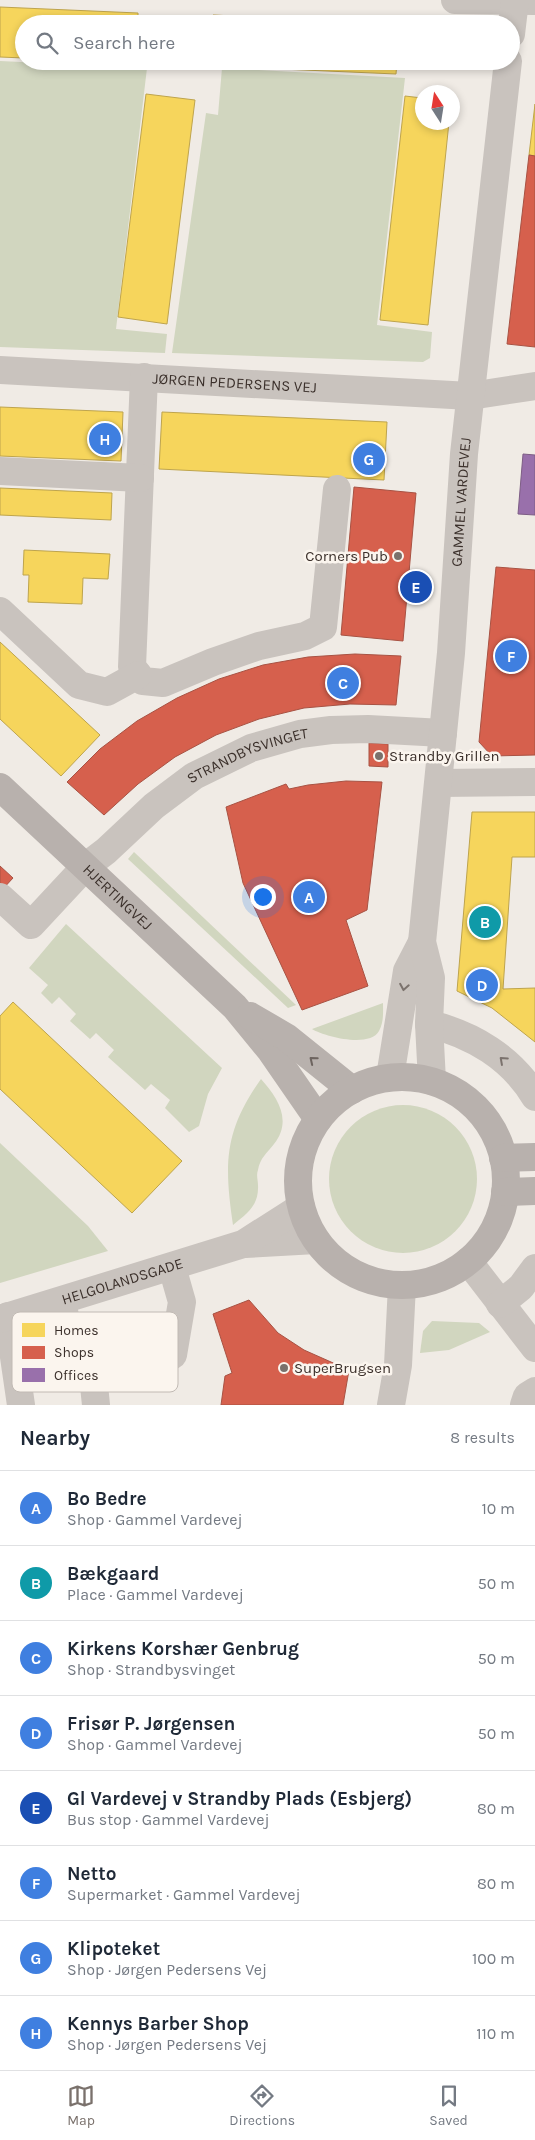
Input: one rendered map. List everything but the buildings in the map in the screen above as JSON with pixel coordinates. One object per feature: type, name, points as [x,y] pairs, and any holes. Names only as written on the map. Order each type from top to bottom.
[{"type":"main road","name":"HJERTINGVEJ","points":[[0,787],[235,1007],[271,1051],[318,1119]]},
{"type":"main road","name":"HJERTINGVEJ","points":[[235,1007],[286,1037],[352,1090]]},
{"type":"main road","points":[[390,1077],[411,1077],[432,1081],[458,1093],[479,1111],[494,1134],[503,1158],[505,1192],[499,1218],[486,1242],[468,1261],[448,1274],[426,1282],[402,1285],[377,1282],[354,1273],[333,1259],[316,1240],[310,1230],[301,1207],[298,1188],[298,1168],[302,1150],[318,1119],[339,1098],[352,1090],[368,1082],[390,1077]]},
{"type":"main road","points":[[503,1158],[535,1157]]},
{"type":"main road","points":[[505,1192],[535,1191]]},
{"type":"street","points":[[455,0],[522,1],[517,15]]},
{"type":"street","name":"GAMMEL VARDEVEJ","points":[[432,1081],[429,1024],[431,978],[422,942],[451,653],[464,454],[507,70]]},
{"type":"street","name":"JØRGEN PEDERSENS VEJ","points":[[0,370],[470,396],[535,386]]},
{"type":"street","points":[[144,377],[132,667],[143,681],[162,683],[259,646],[305,636],[324,627],[337,489]]},
{"type":"street","points":[[0,471],[140,478]]},
{"type":"street","points":[[0,611],[79,685],[107,692],[138,675]]},
{"type":"street","name":"STRANDBYSVINGET","points":[[3,905],[31,925],[85,866],[106,851],[154,806],[194,776],[251,748],[300,734],[331,730],[386,729],[443,733]]},
{"type":"street","points":[[439,783],[535,782]]},
{"type":"street","name":"GAMMEL VARDEVEJ","points":[[390,1077],[407,971],[422,942]]},
{"type":"street","points":[[429,1024],[451,1031],[484,1046],[503,1059],[528,1086],[535,1097]]},
{"type":"street","name":"HELGOLANDSGADE","points":[[22,1312],[172,1268],[243,1244],[301,1207]]},
{"type":"street","name":"HELGOLANDSGADE","points":[[243,1244],[316,1240]]},
{"type":"street","points":[[468,1261],[535,1348]]},
{"type":"street","points":[[172,1268],[182,1302],[178,1326]]},
{"type":"street","points":[[500,1304],[521,1287],[535,1268]]},
{"type":"street","points":[[391,1405],[398,1365],[402,1285]]},
{"type":"street","points":[[62,1301],[64,1312]]},
{"type":"street","points":[[4,1317],[12,1358]]},
{"type":"street","points":[[524,1405],[527,1396],[535,1391]]},
{"type":"street","points":[[18,1392],[21,1405]]},
{"type":"street","points":[[95,1392],[96,1405]]},
{"type":"green space","points":[[0,61],[15,62],[15,70],[147,70],[116,329],[167,334],[165,353],[0,347]]},
{"type":"green space","points":[[222,70],[259,70],[405,78],[377,325],[432,332],[430,358],[423,362],[172,353],[206,113],[218,115]]},
{"type":"green space","points":[[134,852],[296,1005],[288,1008],[128,859]]},
{"type":"green space","points":[[66,924],[222,1068],[208,1094],[199,1126],[189,1132],[165,1108],[170,1100],[151,1084],[145,1090],[108,1057],[114,1050],[96,1033],[90,1039],[70,1021],[76,1014],[59,997],[52,1004],[41,993],[48,985],[29,968]]},
{"type":"green space","points":[[383,1003],[381,1028],[374,1036],[367,1039],[337,1038],[312,1029]]},
{"type":"green space","points":[[261,1079],[281,1109],[282,1126],[280,1135],[259,1166],[257,1198],[252,1208],[233,1225],[228,1184],[230,1149],[240,1115]]},
{"type":"green space","points":[[403,1105],[431,1111],[455,1127],[471,1151],[477,1179],[471,1207],[455,1231],[431,1247],[403,1253],[375,1247],[351,1231],[335,1207],[329,1179],[335,1151],[351,1127],[375,1111]]},
{"type":"green space","points":[[0,1143],[88,1226],[108,1251],[0,1283]]},
{"type":"green space","points":[[432,1321],[479,1323],[490,1332],[449,1350],[420,1353],[423,1331]]},
{"type":"place","name":"Kennys Barber Shop","points":[[105,439]]},
{"type":"place","name":"Klipoteket","points":[[369,459]]},
{"type":"place","name":"Corners Pub","points":[[398,556]]},
{"type":"place","name":"Gl Vardevej v Strandby Plads (Esbjerg)","points":[[416,587]]},
{"type":"place","name":"Netto","points":[[511,656]]},
{"type":"place","name":"Kirkens Korshær Genbrug","points":[[343,683]]},
{"type":"place","name":"Strandby Grillen","points":[[379,756]]},
{"type":"place","name":"Bo Bedre","points":[[309,897]]},
{"type":"place","name":"Bækgaard","points":[[485,922]]},
{"type":"place","name":"Frisør P. Jørgensen","points":[[482,985]]},
{"type":"place","name":"SuperBrugsen","points":[[284,1368]]}]
